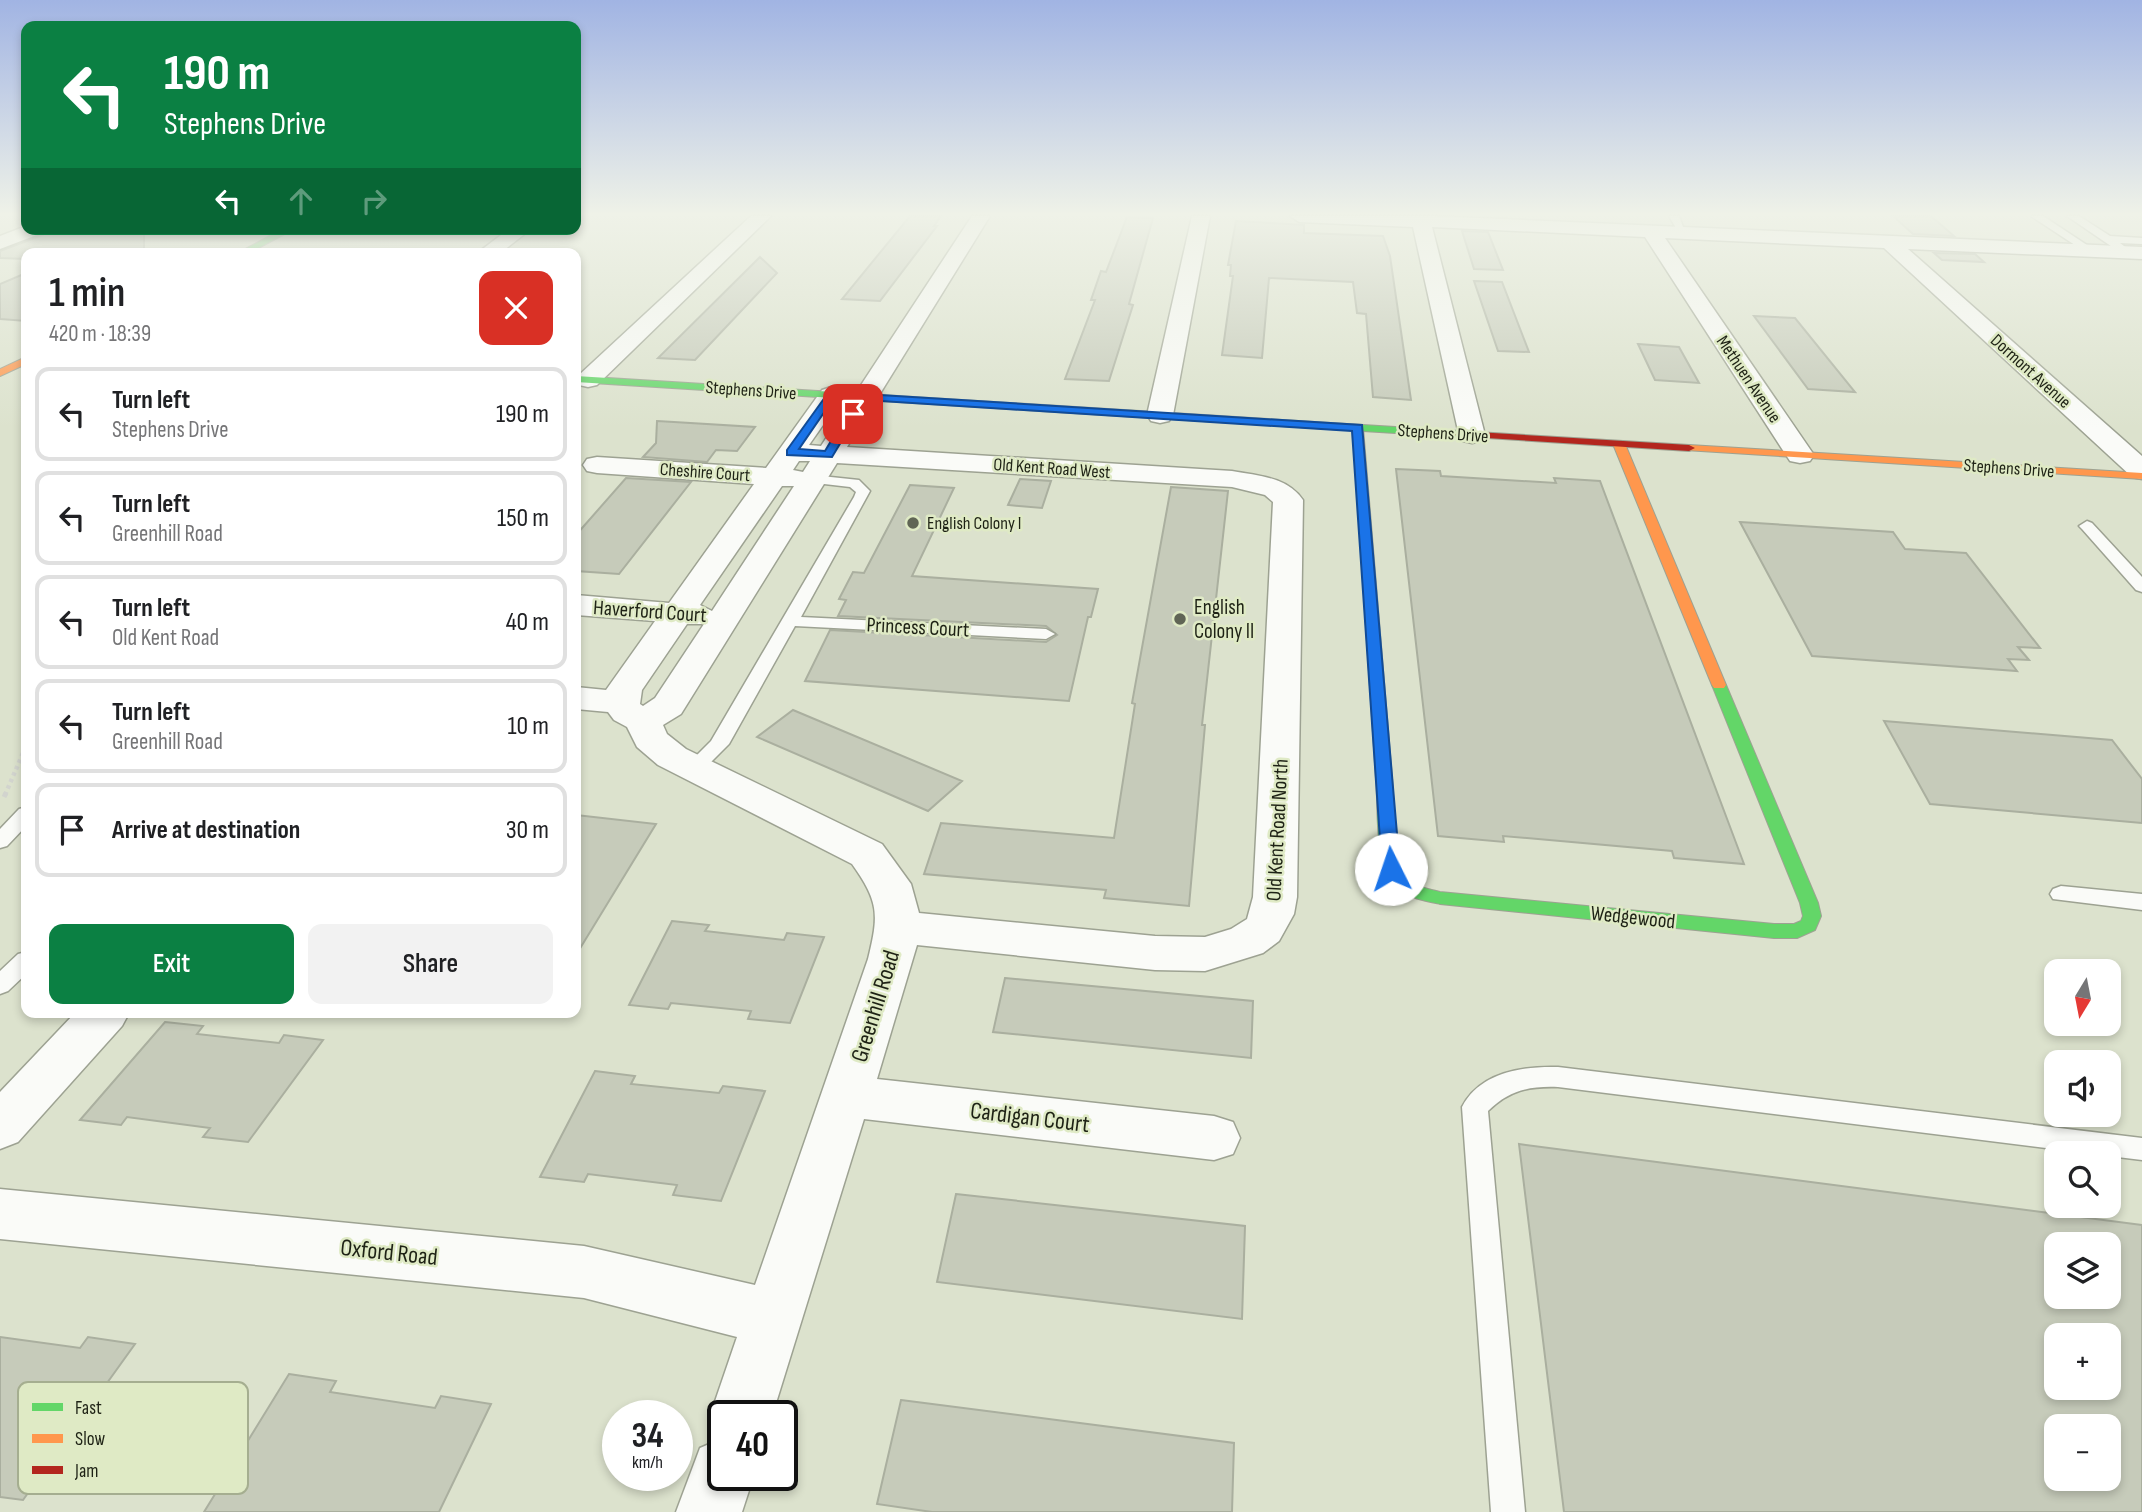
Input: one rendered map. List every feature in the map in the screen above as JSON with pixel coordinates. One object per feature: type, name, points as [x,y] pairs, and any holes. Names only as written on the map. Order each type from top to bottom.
[{"type":"street","points":[[582,380],[685,287]]},
{"type":"street","points":[[581,699],[632,711],[668,706],[937,287]]},
{"type":"street","points":[[1160,415],[1186,287]]},
{"type":"street","points":[[1447,287],[1472,435]]},
{"type":"street","name":"Methuen Avenue","points":[[1687,287],[1800,455]]},
{"type":"street","name":"Dormont Avenue","points":[[1938,287],[2142,471]]},
{"type":"street","points":[[0,373],[21,353]]},
{"type":"street","name":"Stephens Drive","points":[[582,380],[2142,476]]},
{"type":"street","points":[[632,711],[624,690],[831,395]]},
{"type":"street","name":"Wedgewood","points":[[1358,428],[1391,869],[1397,879],[1404,887],[1416,893],[1440,898],[1760,930],[1797,931],[1809,925],[1812,916],[1809,903],[1619,444]]},
{"type":"street","name":"Cheshire Court","points":[[597,465],[782,464],[820,467]]},
{"type":"street","name":"Old Kent Road West","points":[[820,467],[1231,480],[1259,482],[1275,488]]},
{"type":"street","name":"Old Kent Road North","points":[[898,927],[1155,953],[1205,954],[1247,941],[1263,930],[1272,914],[1275,897],[1287,594],[1288,500],[1275,488]]},
{"type":"street","name":"Haverford Court","points":[[581,605],[724,617]]},
{"type":"street","name":"Greenhill Road","points":[[632,711],[650,739],[660,749],[867,855],[889,884],[896,902],[898,927],[891,959],[746,1400]]},
{"type":"street","points":[[0,1127],[100,1018]]},
{"type":"street","name":"Cardigan Court","points":[[847,1096],[1214,1138]]},
{"type":"street","name":"Oxford Road","points":[[0,1214],[584,1272],[774,1318]]},
{"type":"street","points":[[709,1512],[716,1491]]},
{"type":"lane","points":[[694,768],[719,744],[863,491],[854,483],[820,467]]},
{"type":"lane","points":[[2087,526],[2142,587]]},
{"type":"lane","name":"Princess Court","points":[[789,621],[1046,634]]},
{"type":"lane","points":[[0,841],[21,819]]},
{"type":"lane","points":[[2061,894],[2142,902]]},
{"type":"lane","points":[[0,985],[21,965]]},
{"type":"lane","points":[[1508,1512],[1475,1107],[1493,1089],[1508,1081],[1531,1076],[1558,1077],[2142,1149]]},
{"type":"path","points":[[0,806],[21,758]]},
{"type":"building","points":[[0,287],[21,287],[21,321],[0,319]]},
{"type":"building","points":[[730,287],[764,287],[695,360],[658,358]]},
{"type":"building","points":[[852,287],[891,287],[880,301],[842,299]]},
{"type":"building","points":[[1096,287],[1134,287],[1129,304],[1133,305],[1109,381],[1065,379],[1095,300],[1091,300]]},
{"type":"building","points":[[1232,287],[1268,287],[1262,358],[1222,355]]},
{"type":"building","points":[[1354,287],[1394,287],[1411,400],[1373,397],[1366,314],[1357,313]]},
{"type":"building","points":[[1476,287],[1504,287],[1529,352],[1498,351]]},
{"type":"building","points":[[1754,316],[1795,318],[1855,392],[1808,389]]},
{"type":"building","points":[[1638,344],[1679,347],[1699,383],[1655,380]]},
{"type":"building","points":[[657,421],[755,427],[737,451],[716,450],[707,462],[643,457],[656,443]]},
{"type":"building","points":[[1396,469],[1440,471],[1441,476],[1556,483],[1554,478],[1600,481],[1744,864],[1674,858],[1672,851],[1503,836],[1504,842],[1438,836]]},
{"type":"building","points":[[626,478],[691,482],[619,574],[581,571],[581,529]]},
{"type":"building","points":[[1020,479],[1051,481],[1042,508],[1008,505]]},
{"type":"building","points":[[910,485],[954,488],[912,576],[1098,589],[1091,617],[1088,617],[1069,701],[805,681],[830,630],[1046,642],[1057,635],[1046,626],[838,616],[846,600],[839,599],[853,572],[864,573]]},
{"type":"building","points":[[1171,487],[1228,491],[1202,725],[1205,725],[1189,906],[1104,898],[1106,890],[924,874],[941,823],[1114,838],[1135,704],[1132,703]]},
{"type":"building","points":[[1740,522],[1893,532],[1905,549],[1966,553],[2040,648],[2018,647],[2029,660],[2008,659],[2017,671],[1812,656]]},
{"type":"building","points":[[793,710],[962,781],[928,811],[757,737]]},
{"type":"building","points":[[1884,721],[2112,740],[2142,779],[2142,823],[1930,804]]},
{"type":"building","points":[[581,816],[656,824],[581,947]]},
{"type":"building","points":[[672,921],[709,925],[705,931],[784,940],[787,933],[824,937],[790,1023],[748,1019],[751,1011],[671,1003],[668,1009],[629,1005]]},
{"type":"building","points":[[1005,978],[1253,1001],[1251,1058],[993,1032]]},
{"type":"building","points":[[165,1022],[203,1026],[197,1034],[279,1043],[284,1035],[323,1040],[248,1142],[203,1137],[210,1128],[127,1117],[121,1125],[80,1120]]},
{"type":"building","points":[[595,1071],[635,1076],[631,1084],[719,1093],[723,1086],[765,1091],[721,1201],[673,1195],[677,1185],[588,1174],[584,1182],[540,1177]]},
{"type":"building","points":[[1519,1144],[2044,1212],[2044,1218],[2088,1218],[2142,1225],[2142,1512],[1564,1512]]},
{"type":"building","points":[[956,1194],[1245,1226],[1242,1319],[937,1282]]},
{"type":"building","points":[[0,1337],[80,1348],[88,1337],[135,1344],[108,1382],[18,1382],[18,1494],[27,1494],[23,1500],[0,1497]]},
{"type":"building","points":[[289,1374],[336,1381],[330,1392],[435,1408],[441,1396],[491,1404],[439,1512],[204,1512],[215,1494],[248,1494],[248,1441]]},
{"type":"building","points":[[901,1400],[1234,1443],[1232,1512],[932,1512],[877,1504]]},
{"type":"traffic: fast","points":[[581,379],[1460,434]]},
{"type":"traffic: fast","points":[[1384,778],[1391,861],[1398,879],[1413,890],[1440,898],[1774,931],[1797,931],[1809,925],[1812,916],[1809,903],[1719,685]]},
{"type":"traffic: slow","points":[[0,373],[21,362]]},
{"type":"traffic: slow","points":[[1358,428],[1384,778]]},
{"type":"traffic: slow","points":[[1619,444],[1719,685]]},
{"type":"traffic: slow","points":[[1689,448],[2142,476]]},
{"type":"traffic: jam","points":[[1460,434],[1689,448]]},
{"type":"place","name":"English Colony I","points":[[913,523]]},
{"type":"place","name":"English Colony II","points":[[1180,619]]},
{"type":"route","points":[[853,414],[828,454],[791,452],[831,395],[1358,428],[1391,869]]}]
